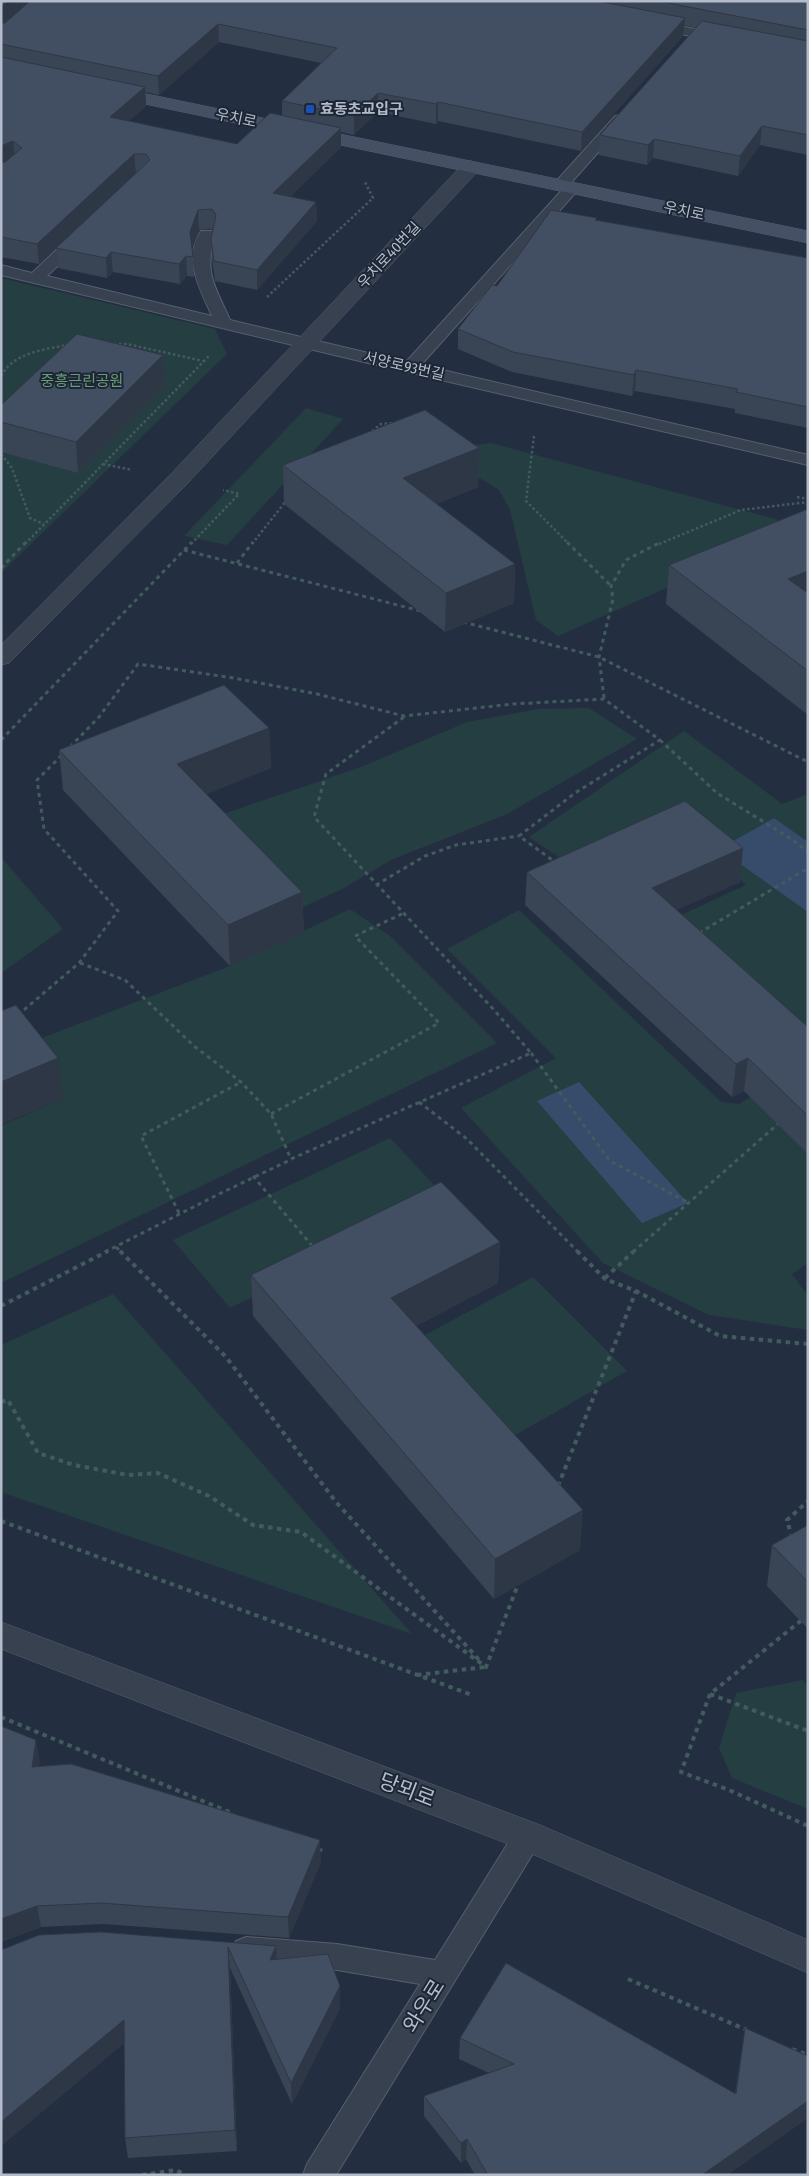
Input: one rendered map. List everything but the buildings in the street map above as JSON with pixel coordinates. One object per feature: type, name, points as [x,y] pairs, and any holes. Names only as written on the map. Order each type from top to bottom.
[{"type":"main road","name":"우치로","points":[[86,86],[808,237]]},
{"type":"street","name":"우치로40번길","points":[[1,658],[178,480],[472,167]]},
{"type":"street","name":"당뫼로","points":[[1,1635],[528,1836],[808,1957]]},
{"type":"lane","points":[[641,22],[734,40]]},
{"type":"lane","points":[[684,48],[697,33]]},
{"type":"lane","points":[[410,367],[566,187],[631,106]]},
{"type":"lane","points":[[36,278],[92,225]]},
{"type":"lane","points":[[207,234],[201,254],[202,274],[223,323]]},
{"type":"lane","name":"서양로93번길","points":[[1,270],[808,460]]},
{"type":"lane","name":"와우로","points":[[318,2175],[528,1836]]},
{"type":"lane","points":[[221,1948],[337,1957],[443,1975]]},
{"type":"path","points":[[266,298],[374,198]]},
{"type":"path","points":[[1,376],[2,372],[14,362],[30,352],[75,344]]},
{"type":"path","points":[[110,344],[127,344],[204,362]]},
{"type":"path","points":[[1,568],[215,350]]},
{"type":"path","points":[[366,435],[382,424],[397,422]]},
{"type":"path","points":[[525,434],[543,438]]},
{"type":"path","points":[[534,436],[526,501],[611,586],[613,599],[600,657],[604,698]]},
{"type":"path","points":[[1,454],[12,468],[30,518],[44,524]]},
{"type":"path","points":[[237,563],[278,508],[293,495]]},
{"type":"path","points":[[789,495],[808,501]]},
{"type":"path","points":[[611,586],[626,560],[668,539],[741,510],[808,501]]},
{"type":"path","points":[[184,550],[428,613]]},
{"type":"path","points":[[456,620],[600,657],[808,762]]},
{"type":"path","points":[[14,1016],[21,1014],[79,963],[118,911],[44,829],[37,780],[99,717],[138,664],[234,678],[317,694],[404,716],[513,704],[604,698],[660,740],[717,793],[793,840],[808,852]]},
{"type":"path","points":[[404,716],[326,774],[314,817],[532,1053],[610,1161],[689,1203]]},
{"type":"path","points":[[376,884],[424,856],[456,845],[519,836],[575,793],[660,740]]},
{"type":"path","points":[[519,836],[558,864]]},
{"type":"path","points":[[692,937],[808,868]]},
{"type":"path","points":[[271,1114],[439,1023],[354,936],[404,913]]},
{"type":"path","points":[[79,963],[125,980],[194,1046],[241,1082],[271,1114],[292,1159]]},
{"type":"path","points":[[1,1306],[253,1176],[532,1053]]},
{"type":"path","points":[[179,1213],[141,1136],[241,1082]]},
{"type":"path","points":[[420,1101],[467,1139],[605,1279],[636,1291],[720,1336],[808,1344]]},
{"type":"path","points":[[605,1279],[652,1233],[689,1203],[786,1117]]},
{"type":"path","points":[[253,1176],[319,1255]]},
{"type":"path","points":[[116,1247],[226,1357],[336,1502],[486,1667]]},
{"type":"path","points":[[556,1490],[636,1291]]},
{"type":"path","points":[[1,1402],[8,1400],[38,1453],[74,1465],[128,1475],[158,1473],[209,1496],[253,1525],[301,1532],[486,1667]]},
{"type":"path","points":[[795,1546],[787,1520],[808,1501]]},
{"type":"path","points":[[1,1522],[472,1695]]},
{"type":"path","points":[[486,1667],[522,1574]]},
{"type":"path","points":[[808,1615],[710,1694],[680,1772],[729,1790],[808,1826]]},
{"type":"path","points":[[417,1675],[486,1667]]},
{"type":"path","points":[[710,1694],[808,1731]]},
{"type":"path","points":[[1,1717],[235,1815]]},
{"type":"path","points":[[316,1848],[325,1852]]},
{"type":"path","points":[[628,1979],[754,2032]]},
{"type":"path","points":[[790,2048],[808,2056]]},
{"type":"path","points":[[142,2175],[176,2170],[185,2175]]},
{"type":"green space","name":"중흥근린공원","points":[[1,278],[215,329],[227,354],[1,573]]},
{"type":"green space","points":[[306,408],[343,419],[227,545],[184,536]]},
{"type":"green space","points":[[491,443],[805,527],[558,636],[536,620],[510,510],[499,490],[432,449]]},
{"type":"green space","points":[[589,708],[637,739],[507,814],[391,860],[344,888],[286,915],[197,823],[361,767],[467,722],[539,709]]},
{"type":"green space","points":[[684,731],[782,804],[808,794],[808,1054],[655,927],[746,885],[682,829],[583,873],[529,837]]},
{"type":"green space","points":[[1,857],[63,929],[1,973]]},
{"type":"green space","points":[[350,909],[390,936],[497,1043],[1,1283],[1,1126],[62,1099],[21,1046],[230,966]]},
{"type":"green space","points":[[519,910],[721,1102],[739,1104],[808,1063],[808,1263],[792,1274],[808,1296],[808,1330],[709,1315],[603,1263],[461,1108],[556,1058],[447,949]]},
{"type":"green space","points":[[390,1138],[449,1201],[230,1308],[173,1240]]},
{"type":"green space","points":[[533,1277],[627,1371],[503,1442],[410,1343]]},
{"type":"green space","points":[[113,1294],[412,1634],[1,1492],[1,1345]]},
{"type":"green space","points":[[803,1680],[808,1687],[808,1809],[732,1778],[719,1748],[736,1693]]},
{"type":"water","points":[[774,818],[808,842],[808,912],[719,849]]},
{"type":"water","points":[[579,1082],[688,1203],[642,1223],[537,1101]]},
{"type":"place","name":"효동초교입구","points":[[310,109]]}]
